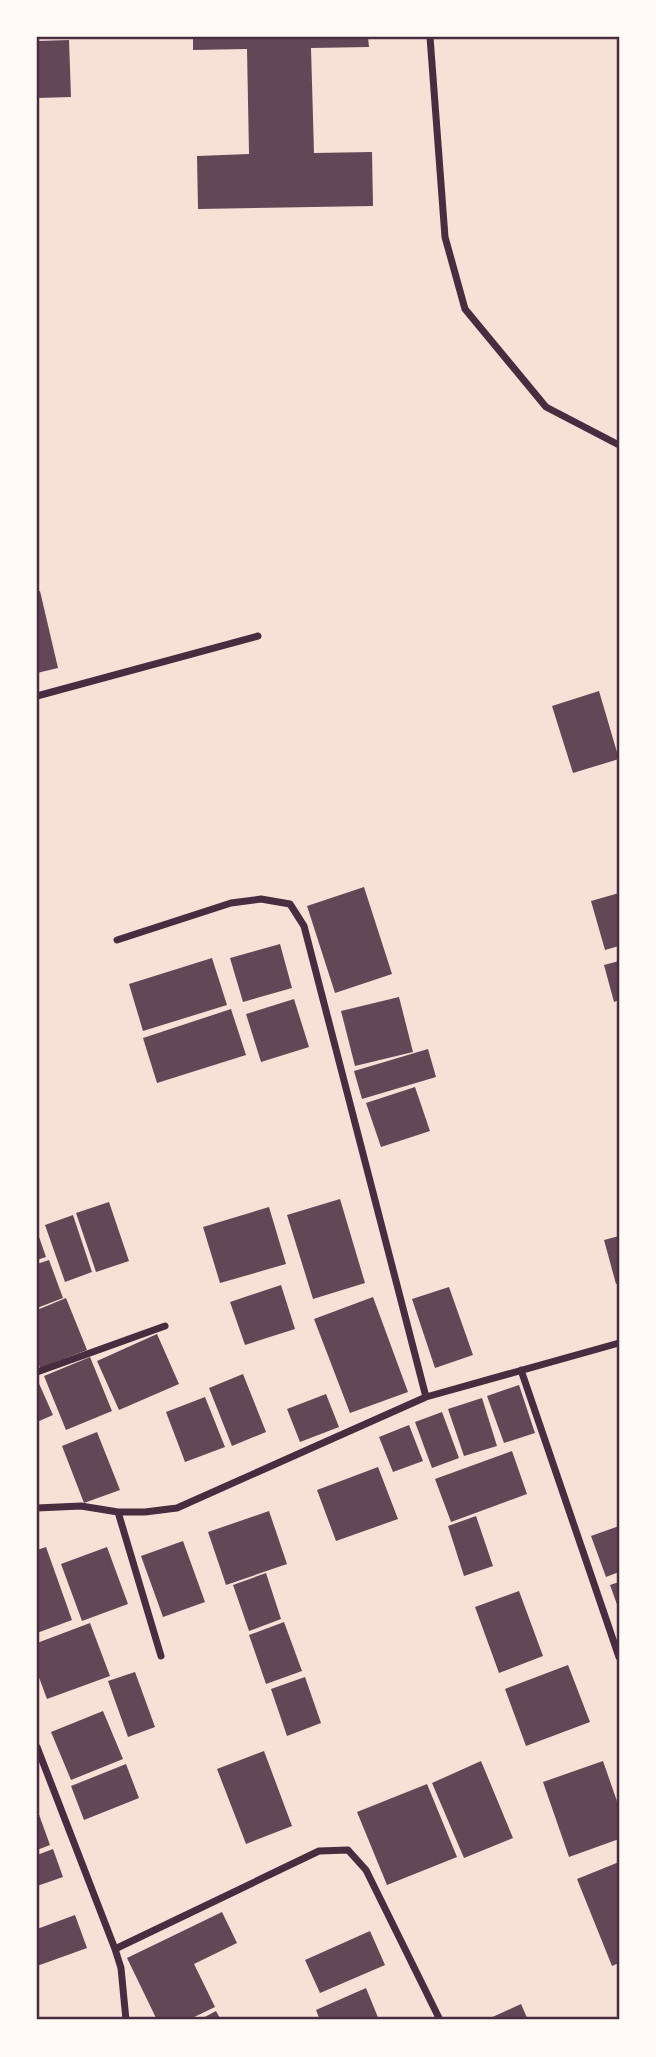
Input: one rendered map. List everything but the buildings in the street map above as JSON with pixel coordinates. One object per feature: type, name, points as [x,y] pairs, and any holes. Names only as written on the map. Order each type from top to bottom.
[{"type":"street","points":[[430,37],[445,237],[465,309],[546,407],[619,445]]},
{"type":"street","points":[[37,696],[258,636]]},
{"type":"street","points":[[117,940],[231,903],[261,899],[290,904],[304,926],[426,1398]]},
{"type":"street","points":[[37,1372],[165,1326]]},
{"type":"street","points":[[37,1507],[81,1506],[118,1512],[177,1508],[426,1398],[619,1343]]},
{"type":"street","points":[[521,1370],[619,1657]]},
{"type":"street","points":[[118,1512],[161,1656]]},
{"type":"street","points":[[37,1747],[115,1949],[121,1968],[126,2020]]},
{"type":"street","points":[[115,1949],[319,1851],[348,1850],[366,1870],[440,2020]]}]
